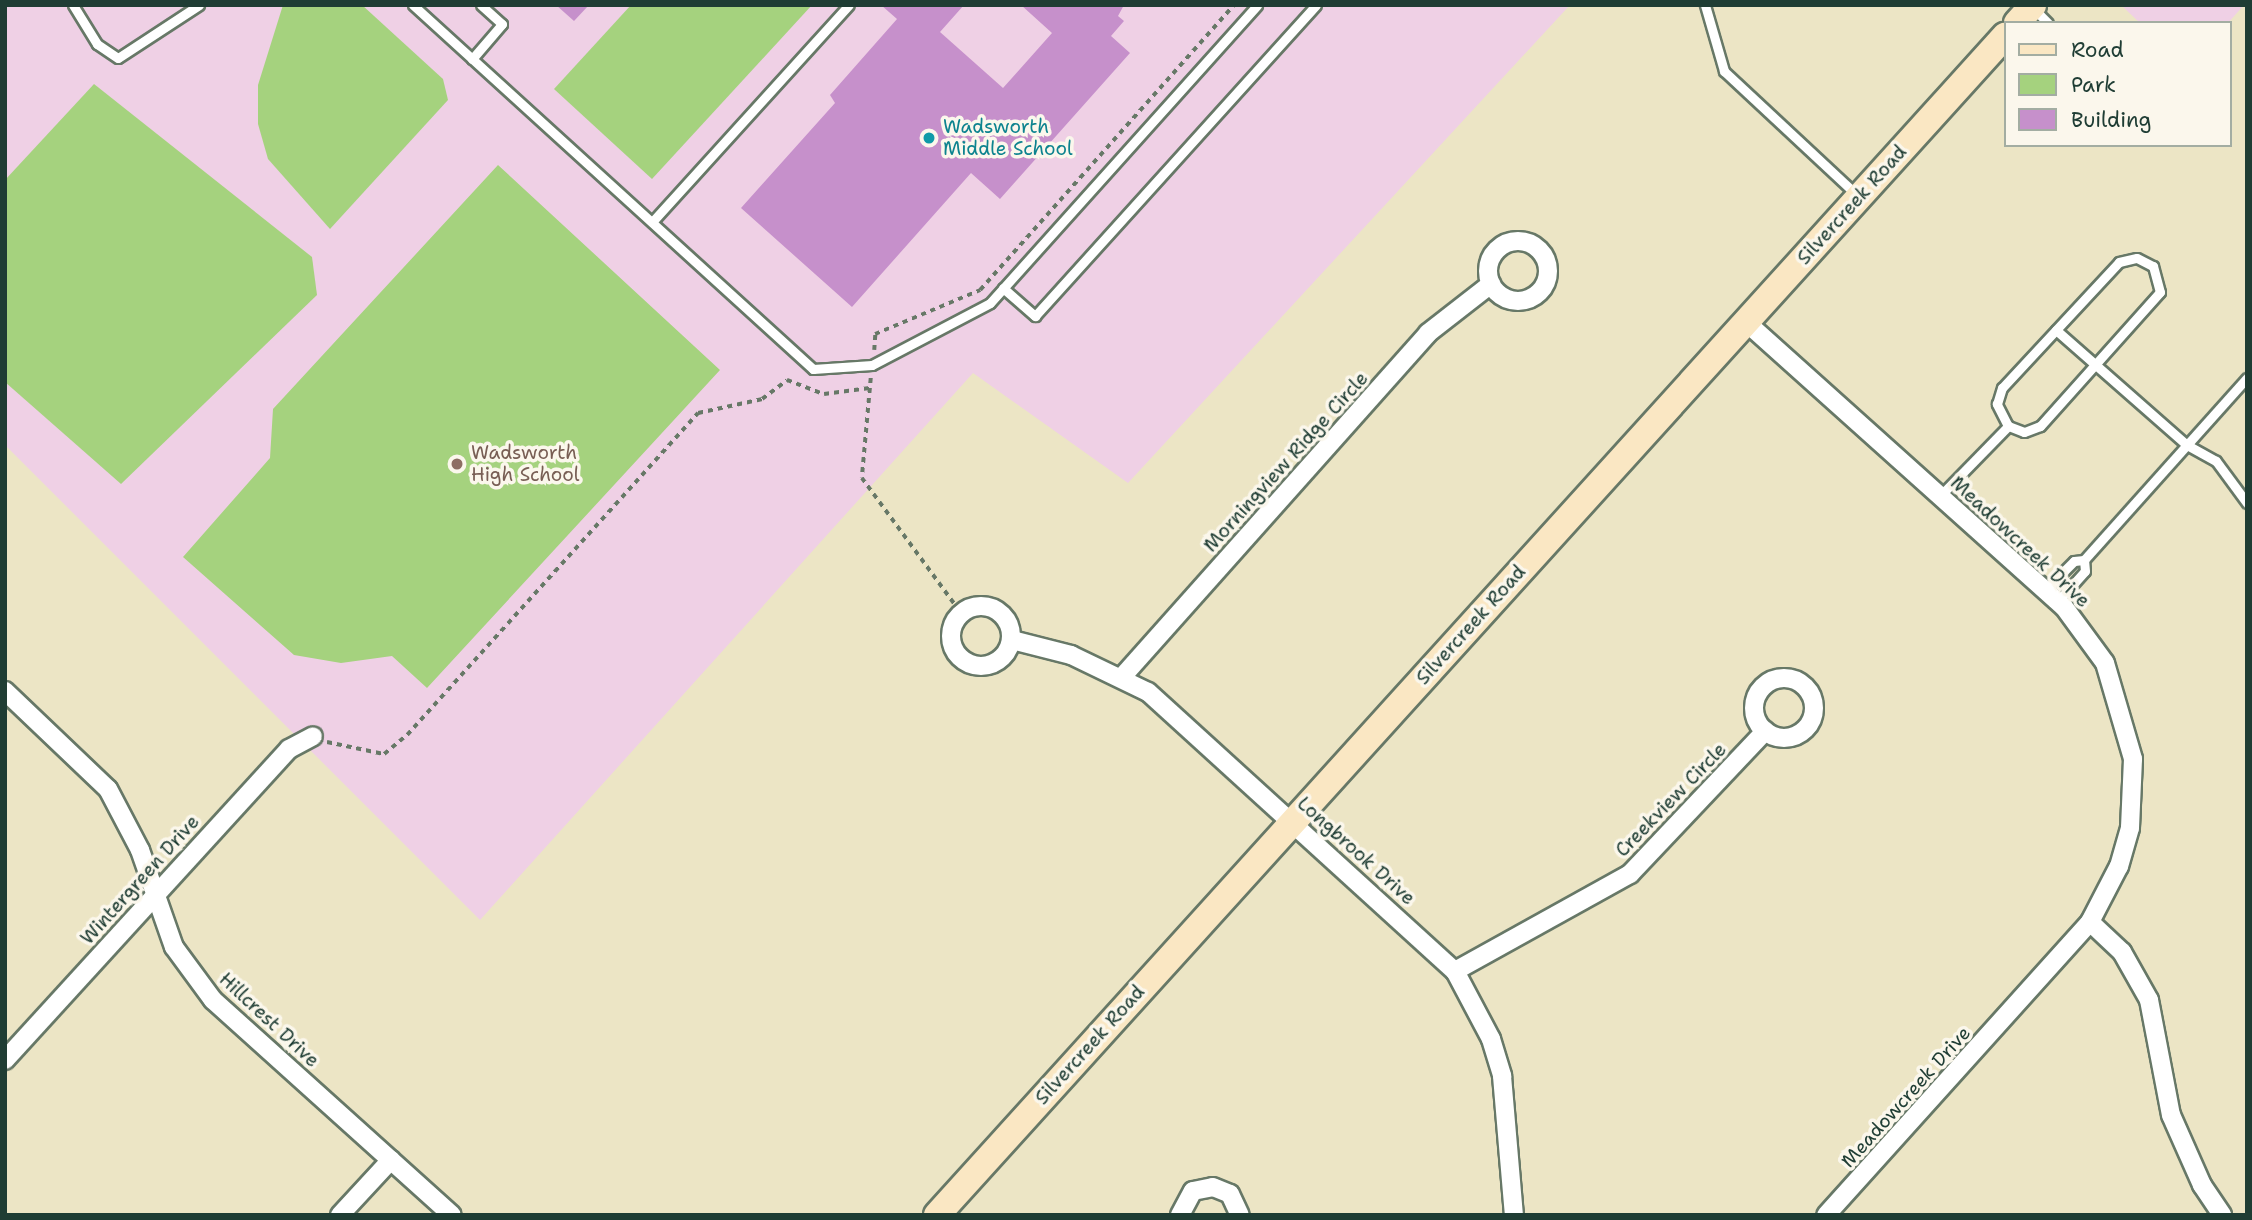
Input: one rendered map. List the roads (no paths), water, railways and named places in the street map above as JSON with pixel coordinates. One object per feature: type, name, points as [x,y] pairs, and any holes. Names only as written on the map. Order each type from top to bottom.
[{"type":"street","name":"Silvercreek Road","points":[[937,1215],[2004,37]]},
{"type":"street","name":"Morningview Ridge Circle","points":[[1122,677],[1428,333],[1491,284]]},
{"type":"street","name":"Meadowcreek Drive","points":[[1746,322],[2051,596],[2105,663],[2133,759],[2130,828],[2119,866],[2090,922],[1826,1215]]},
{"type":"street","name":"Longbrook Drive","points":[[1012,640],[1071,654],[1122,677],[1157,700],[1455,971],[1477,1007],[1502,1076],[1514,1215]]},
{"type":"street","name":"Hillcrest Drive","points":[[5,691],[108,789],[140,850],[153,896],[174,947],[213,1000],[452,1215]]},
{"type":"street","name":"Creekview Circle","points":[[1455,971],[1630,874],[1765,731]]},
{"type":"street","name":"Wintergreen Drive","points":[[6,1059],[289,749],[313,736]]},
{"type":"street","points":[[2090,922],[2122,952],[2150,1000],[2171,1115],[2196,1174],[2222,1215]]},
{"type":"street","points":[[340,1215],[391,1160]]},
{"type":"street","points":[[1180,1215],[1194,1191],[1213,1187],[1230,1194],[1240,1215]]},
{"type":"lane","points":[[73,5],[97,44],[118,58],[199,5]]},
{"type":"lane","points":[[413,5],[813,369],[872,365],[990,303],[1257,5]]},
{"type":"lane","points":[[472,59],[502,24],[481,5]]},
{"type":"lane","points":[[652,222],[849,5]]},
{"type":"lane","points":[[1003,288],[1035,316],[1315,5]]},
{"type":"lane","points":[[1705,5],[1724,72],[1859,197]]},
{"type":"lane","points":[[2137,258],[2153,266],[2160,292],[2040,426],[2024,432],[2008,426],[1998,413],[1998,396],[2056,330],[2119,262],[2137,258]]},
{"type":"lane","points":[[2056,330],[2187,445],[2216,461],[2247,503]]},
{"type":"lane","points":[[2051,596],[2074,561],[2084,559],[2247,378]]},
{"type":"lane","points":[[1940,496],[2008,426]]},
{"type":"lane","points":[[2051,596],[2085,571],[2084,559]]},
{"type":"place","name":"Wadsworth Middle School","points":[[929,138]]},
{"type":"place","name":"Wadsworth High School","points":[[457,464]]}]
